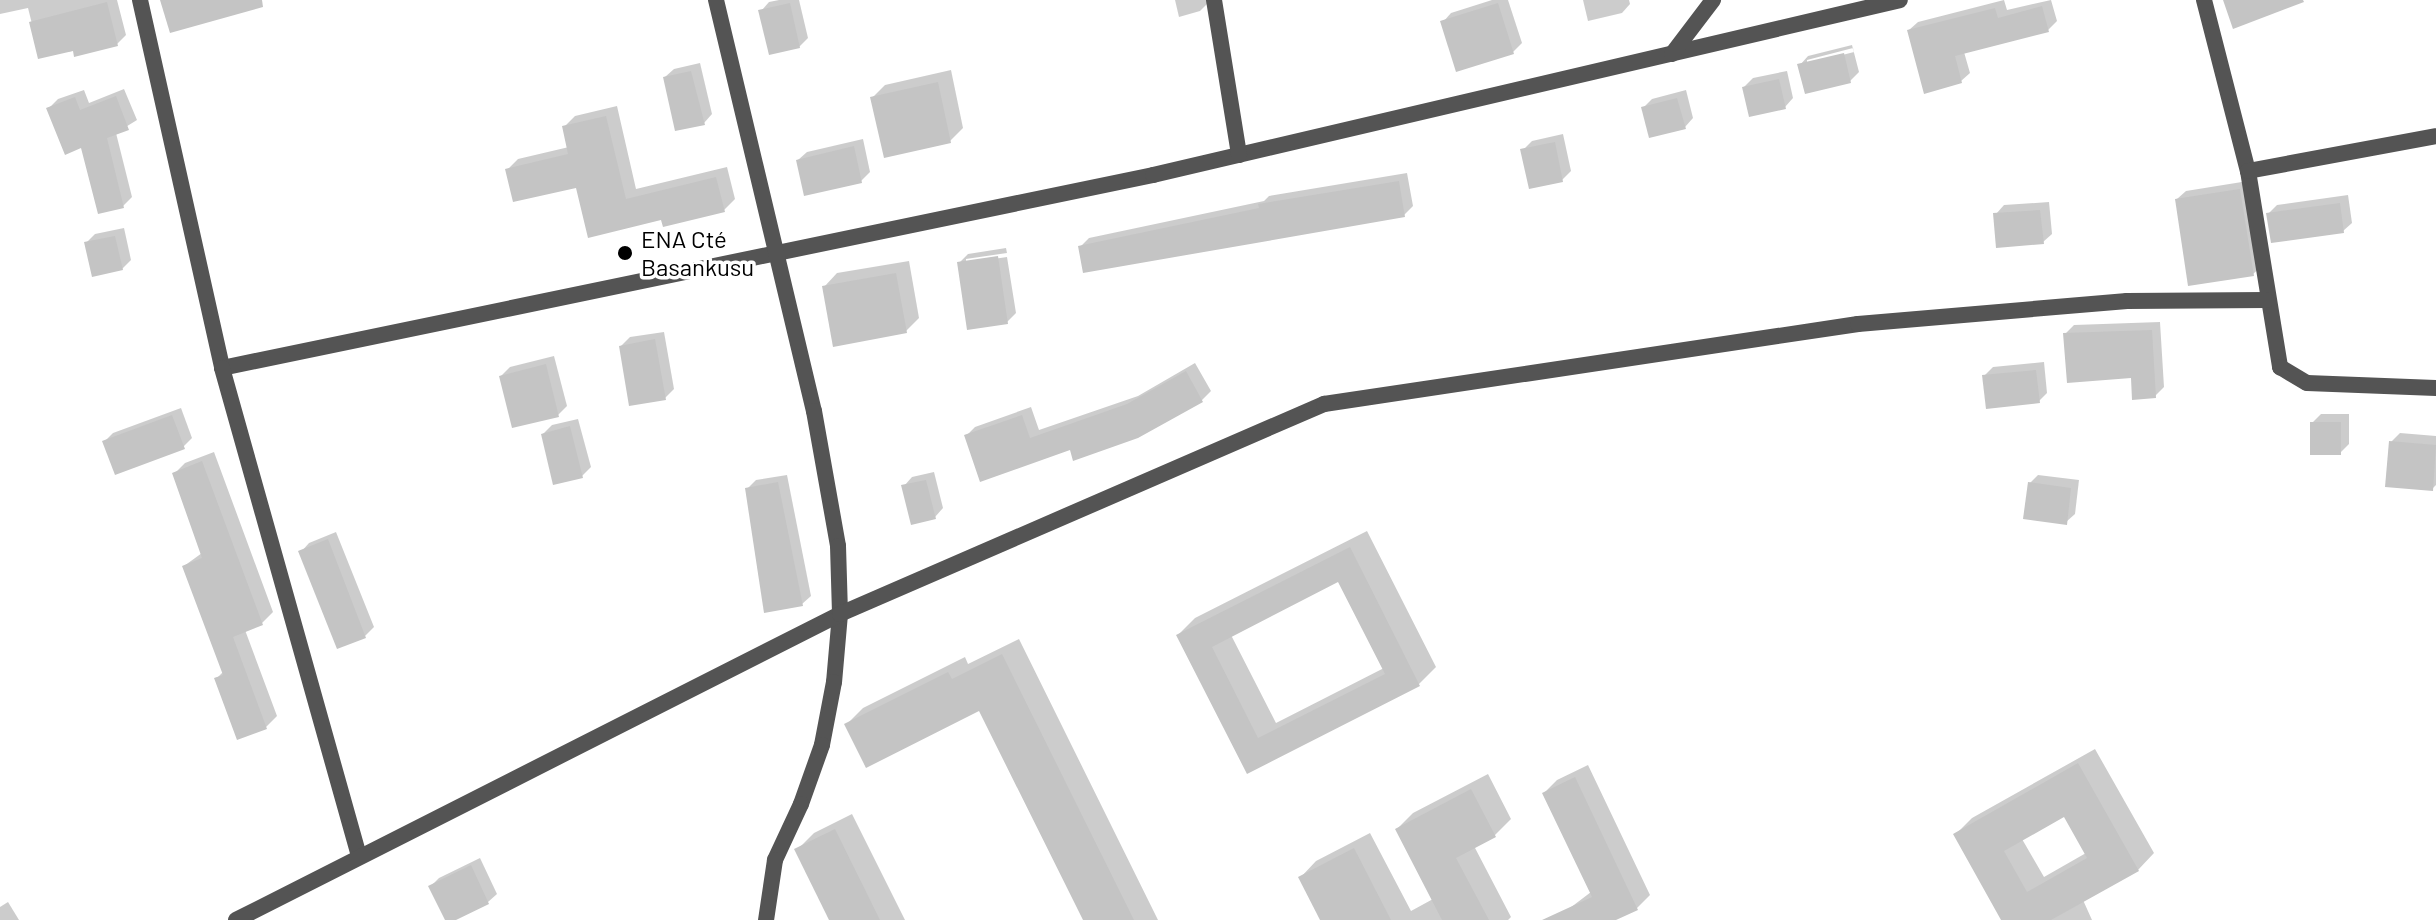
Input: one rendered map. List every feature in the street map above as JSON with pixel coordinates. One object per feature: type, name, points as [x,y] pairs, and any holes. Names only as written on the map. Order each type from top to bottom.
[{"type":"street","points":[[140,0],[222,368],[359,856]]},
{"type":"street","points":[[716,0],[814,411],[838,546],[840,614],[834,682],[822,745],[775,860],[766,920]]},
{"type":"street","points":[[1214,0],[1239,155]]},
{"type":"street","points":[[1672,54],[1713,0]]},
{"type":"street","points":[[222,368],[775,255],[1239,155],[1900,0]]},
{"type":"street","points":[[2204,0],[2248,171],[2266,300],[2280,367],[2292,377],[2307,383],[2436,388]]},
{"type":"street","points":[[2248,171],[2436,136]]},
{"type":"street","points":[[236,920],[840,614],[1324,404],[1858,324],[2127,301],[2266,300]]},
{"type":"building","points":[[160,0],[262,0],[263,7],[170,33]]},
{"type":"building","points":[[2223,0],[2303,0],[2304,2],[2233,29]]},
{"type":"building","points":[[107,2],[118,46],[74,57],[73,51],[38,59],[29,22]]},
{"type":"building","points":[[790,3],[800,48],[769,55],[758,10]]},
{"type":"building","points":[[1498,3],[1514,54],[1456,72],[1440,21]]},
{"type":"building","points":[[2042,6],[2049,32],[1955,56],[1962,83],[1924,94],[1907,30],[1995,8],[1998,18]]},
{"type":"building","points":[[1844,53],[1851,83],[1805,94],[1797,64]]},
{"type":"building","points":[[691,71],[705,125],[675,131],[663,77]]},
{"type":"building","points":[[1779,79],[1786,109],[1749,117],[1742,87]]},
{"type":"building","points":[[938,82],[951,143],[884,158],[870,97]]},
{"type":"building","points":[[116,96],[129,130],[107,138],[124,208],[98,214],[81,148],[65,155],[46,108],[75,97],[80,110]]},
{"type":"building","points":[[1677,98],[1686,129],[1649,138],[1641,107]]},
{"type":"building","points":[[606,116],[626,199],[716,177],[725,212],[663,227],[661,220],[588,238],[576,188],[513,202],[505,169],[568,154],[562,126]]},
{"type":"building","points":[[1555,142],[1563,182],[1529,189],[1520,149]]},
{"type":"building","points":[[854,146],[862,183],[804,196],[796,160]]},
{"type":"building","points":[[1399,181],[1405,217],[1083,273],[1078,246],[1259,208],[1258,204]]},
{"type":"building","points":[[2240,189],[2254,276],[2188,286],[2175,199]]},
{"type":"building","points":[[2340,203],[2344,233],[2271,243],[2266,213]]},
{"type":"building","points":[[2040,210],[2044,244],[1996,248],[1993,213]]},
{"type":"building","points":[[115,236],[123,270],[92,277],[84,242]]},
{"type":"building","points":[[998,256],[1008,324],[967,330],[957,262]]},
{"type":"building","points":[[896,273],[907,333],[833,347],[822,286]]},
{"type":"building","points":[[2152,330],[2156,398],[2132,400],[2131,378],[2067,383],[2063,333]]},
{"type":"building","points":[[655,339],[666,400],[629,406],[619,346]]},
{"type":"building","points":[[546,364],[559,417],[512,428],[499,376]]},
{"type":"building","points":[[2036,370],[2040,403],[1986,409],[1982,375]]},
{"type":"building","points":[[1186,371],[1203,402],[1138,438],[1073,461],[1070,450],[980,482],[964,435],[1022,415],[1030,438],[1127,404]]},
{"type":"building","points":[[172,415],[185,449],[115,475],[102,441]]},
{"type":"building","points":[[2310,422],[2341,422],[2341,455],[2310,455]]},
{"type":"building","points":[[570,426],[583,478],[553,485],[541,434]]},
{"type":"building","points":[[2389,441],[2436,445],[2433,491],[2385,487]]},
{"type":"building","points":[[202,461],[263,625],[233,637],[267,729],[237,740],[214,678],[223,675],[182,566],[202,558],[172,473]]},
{"type":"building","points":[[926,480],[936,519],[911,525],[901,485]]},
{"type":"building","points":[[778,482],[803,606],[764,613],[745,488]]},
{"type":"building","points":[[2028,482],[2071,488],[2067,525],[2023,519]]},
{"type":"building","points":[[328,539],[366,638],[337,649],[298,551]]},
{"type":"building","points":[[1350,547],[1420,686],[1247,774],[1176,635]],"holes":[[[1338,582],[1385,674],[1258,738],[1212,647]]]},
{"type":"building","points":[[1002,654],[1134,920],[1083,920],[979,711],[866,768],[844,724],[948,672],[952,679]]},
{"type":"building","points":[[2078,763],[2139,871],[2051,920],[2001,920],[1953,834]],"holes":[[[2064,817],[2087,858],[2027,892],[2004,851]]]},
{"type":"building","points":[[1575,777],[1638,910],[1616,920],[1542,920],[1592,897],[1542,793]]},
{"type":"building","points":[[1471,789],[1496,837],[1456,858],[1489,920],[1442,920],[1395,829]]},
{"type":"building","points":[[835,829],[880,920],[829,920],[794,849]]},
{"type":"building","points":[[1354,848],[1391,920],[1320,920],[1298,877]]},
{"type":"building","points":[[471,865],[489,904],[456,920],[445,920],[428,886]]},
{"type":"place","name":"ENA Cté Basankusu","points":[[625,253]]}]
